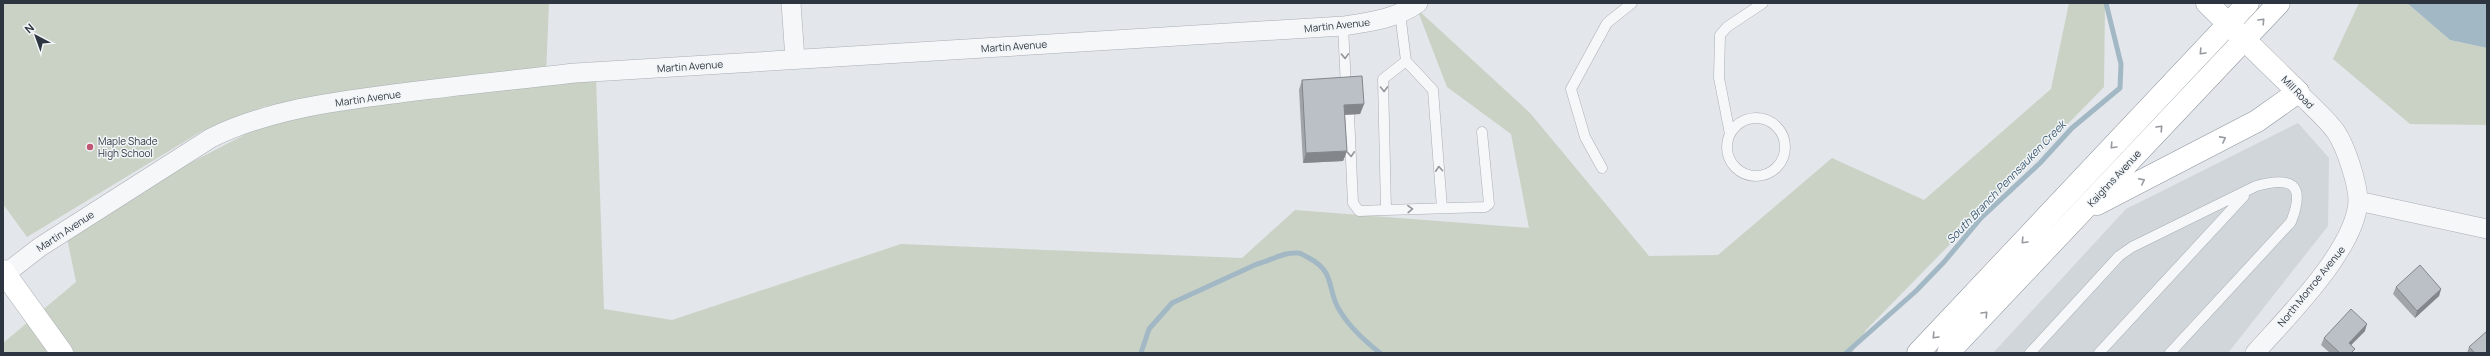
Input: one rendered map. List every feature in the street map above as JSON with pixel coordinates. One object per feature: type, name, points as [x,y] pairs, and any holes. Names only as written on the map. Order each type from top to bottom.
[{"type":"main road","name":"Mill Road","points":[[2207,3],[2298,92]]},
{"type":"main road","points":[[1918,353],[2248,3]]},
{"type":"main road","name":"Kaighns Avenue","points":[[1948,353],[2279,3]]},
{"type":"main road","points":[[2082,211],[2257,121],[2298,92]]},
{"type":"main road","points":[[4,272],[62,353]]},
{"type":"street","points":[[791,3],[794,59]]},
{"type":"street","name":"Martin Avenue","points":[[4,272],[40,247],[211,138],[240,124],[273,114],[350,100],[559,75],[794,59],[1343,26],[1379,21],[1400,13],[1418,3]]},
{"type":"street","name":"Mill Road","points":[[2298,92],[2336,132],[2351,169],[2358,200]]},
{"type":"street","points":[[2358,200],[2487,229]]},
{"type":"street","name":"North Monroe Avenue","points":[[2255,353],[2299,304],[2345,242],[2358,200]]},
{"type":"lane","points":[[1602,168],[1585,137],[1571,89],[1607,23],[1632,3]]},
{"type":"lane","points":[[1730,134],[1735,126],[1743,120],[1763,118],[1772,121],[1782,132],[1786,146],[1784,156],[1780,164],[1769,173],[1755,176],[1745,174],[1731,162],[1727,143],[1730,134],[1719,78],[1720,35],[1727,27],[1763,3]]},
{"type":"lane","points":[[1400,13],[1406,61],[1433,90],[1442,208]]},
{"type":"lane","points":[[1343,26],[1346,87]]},
{"type":"lane","points":[[1386,210],[1384,79],[1406,61]]},
{"type":"lane","points":[[1349,115],[1353,203],[1359,210],[1485,207],[1489,204],[1482,132]]},
{"type":"lane","points":[[2030,353],[2119,256],[2132,247],[2249,190],[2275,181],[2287,182],[2295,188],[2299,203],[2291,222],[2170,353]]},
{"type":"lane","points":[[2099,353],[2249,190]]},
{"type":"shaded area","points":[[3,3],[549,3],[546,74],[596,78],[604,309],[672,320],[901,244],[1242,258],[1295,210],[1529,228],[1511,134],[1447,87],[1417,9],[1530,113],[1649,256],[1718,255],[1832,158],[1924,200],[2051,89],[2069,3],[2105,3],[2104,87],[1866,330],[1852,353],[3,353],[3,343],[76,282],[65,228],[273,120],[266,106],[202,131],[27,237],[3,204]]},
{"type":"shaded area","points":[[2359,3],[2407,3],[2450,40],[2487,48],[2487,125],[2410,124],[2333,59]]},
{"type":"shaded area","points":[[2298,123],[2329,158],[2328,226],[2228,353],[1993,353],[2126,209]]},
{"type":"water","points":[[2407,3],[2487,3],[2487,48],[2450,40]]},
{"type":"building","points":[[1362,76],[1364,104],[1344,105],[1347,151],[1306,153],[1302,80]]},
{"type":"building","points":[[2420,265],[2441,289],[2417,311],[2396,287]]},
{"type":"building","points":[[2351,309],[2367,324],[2349,343],[2355,349],[2351,353],[2340,353],[2324,338]]},
{"type":"building","points":[[2487,331],[2487,353],[2475,353],[2469,347]]},
{"type":"waterway","name":"South Branch Pennsauken Creek","points":[[1846,353],[1916,291],[1944,262],[1981,218],[2040,163],[2072,128],[2120,88],[2121,64],[2106,3]]},
{"type":"waterway","name":"South Branch Pennsauken Creek","points":[[1141,353],[1149,329],[1172,303],[1257,264],[1292,253],[1302,254],[1318,264],[1324,270],[1330,282],[1333,296],[1344,317],[1358,334],[1380,353]]},
{"type":"place","name":"Maple Shade High School","points":[[90,147]]}]
